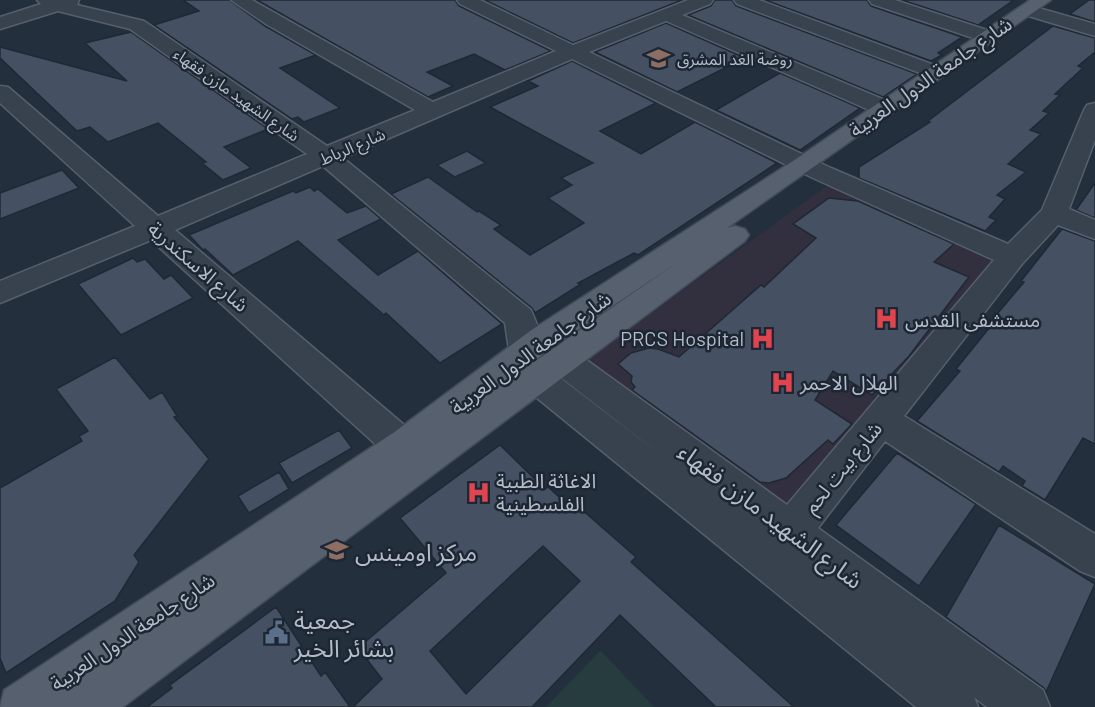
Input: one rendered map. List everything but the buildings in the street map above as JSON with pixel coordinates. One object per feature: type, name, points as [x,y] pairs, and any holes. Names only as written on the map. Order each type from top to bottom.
[{"type":"main road","name":"شارع جامعة الدول العربية","points":[[813,168],[884,108],[1024,14]]},
{"type":"main road","name":"شارع جامعة الدول العربية","points":[[21,707],[406,444],[536,351],[813,168],[1024,14]]},
{"type":"main road","name":"شارع جامعة الدول العربية","points":[[83,707],[536,351]]},
{"type":"street","points":[[240,0],[433,111]]},
{"type":"street","points":[[466,0],[813,168],[1012,257]]},
{"type":"street","name":"شارع الرباط","points":[[0,293],[572,52],[704,0]]},
{"type":"street","points":[[742,0],[935,72]]},
{"type":"street","points":[[878,0],[1024,14],[1095,30]]},
{"type":"street","points":[[0,23],[59,2]]},
{"type":"street","name":"شارع الشهيد مازن فقهاء","points":[[59,2],[137,25],[327,156],[536,351],[954,707]]},
{"type":"street","points":[[666,15],[884,108]]},
{"type":"street","name":"شارع الاسكندرية","points":[[0,92],[397,441]]},
{"type":"street","name":"شارع بيت لحم","points":[[791,531],[1012,257],[1054,213],[1095,110]]},
{"type":"street","points":[[1054,213],[1095,230]]},
{"type":"street","name":"شارع الشهيد مازن فقهاء","points":[[536,351],[791,531],[1026,707]]},
{"type":"street","points":[[881,420],[1095,557]]},
{"type":"shaded area","points":[[831,183],[999,259],[771,526],[581,364]]},
{"type":"green space","points":[[600,651],[654,707],[546,707]]},
{"type":"place","name":"روضة الغد المشرق","points":[[659,58]]},
{"type":"place","name":"مستشفى القدس","points":[[887,319]]},
{"type":"place","name":"PRCS Hospital","points":[[762,338]]},
{"type":"place","name":"الهلال الاحمر","points":[[782,382]]},
{"type":"place","name":"الاغاثة الطبية الفلسطينية","points":[[478,492]]},
{"type":"place","name":"مركز اومينس","points":[[337,551]]},
{"type":"place","name":"جمعية بشائر الخير","points":[[276,633]]}]
